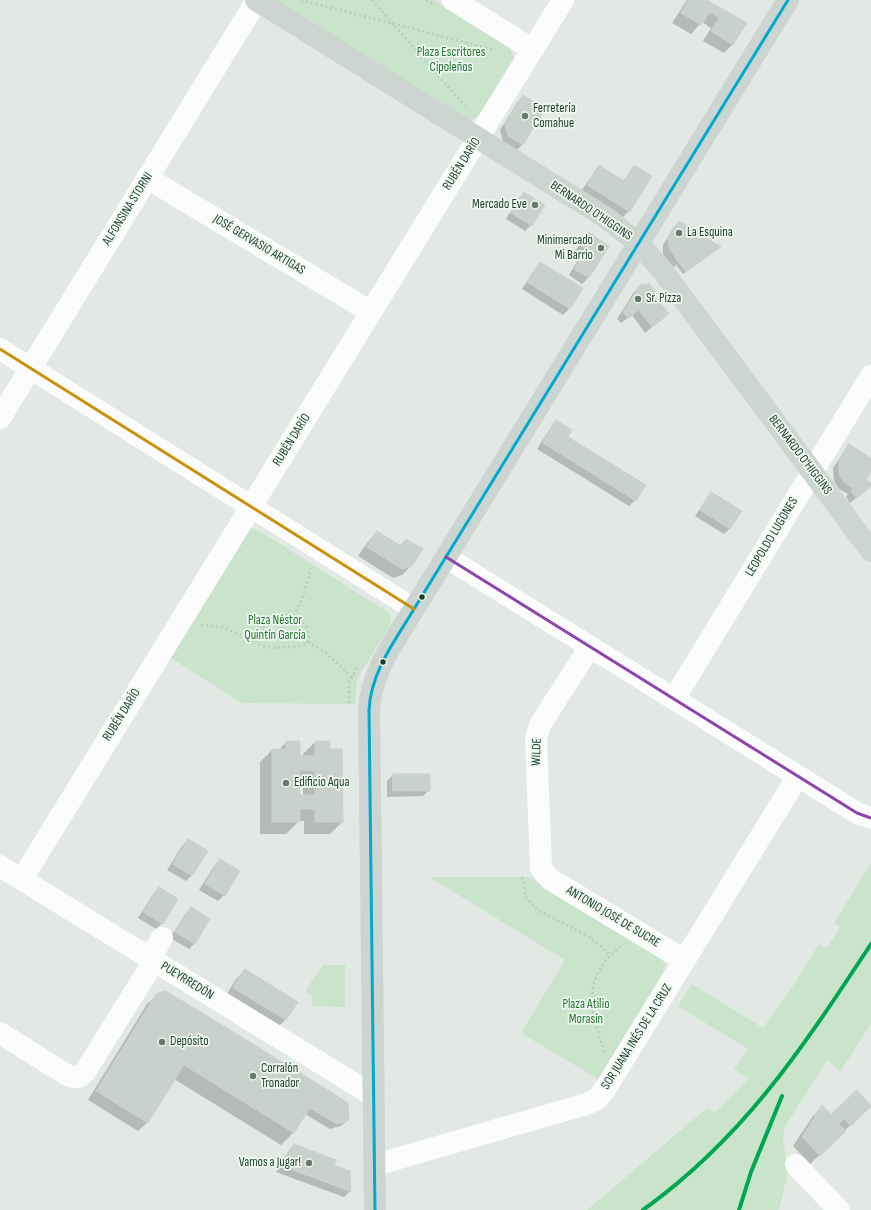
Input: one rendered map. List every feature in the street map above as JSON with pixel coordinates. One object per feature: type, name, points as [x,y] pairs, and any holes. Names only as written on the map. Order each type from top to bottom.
[{"type":"main road","name":"BERNARDO O'HIGGINS","points":[[256,0],[604,217],[638,243],[662,270],[871,551]]},
{"type":"main road","points":[[375,1210],[369,698],[376,673],[788,0]]},
{"type":"street","name":"ALFONSINA STORNI","points":[[0,418],[256,0]]},
{"type":"street","name":"RUBÉN DARÍO","points":[[22,879],[563,0]]},
{"type":"street","points":[[446,4],[532,49]]},
{"type":"street","name":"JOSÉ GERVASIO ARTIGAS","points":[[148,178],[371,312]]},
{"type":"street","points":[[0,349],[414,609]]},
{"type":"street","name":"LEOPOLDO LUGONES","points":[[674,699],[871,376]]},
{"type":"street","points":[[446,557],[857,813],[871,818]]},
{"type":"street","name":"WILDE","points":[[536,876],[539,861],[536,738],[541,723],[590,647]]},
{"type":"street","name":"SOR JUANA INÉS DE LA CRUZ","points":[[375,1165],[587,1104],[597,1099],[604,1091],[798,776]]},
{"type":"street","name":"PUEYRREDÓN","points":[[0,866],[374,1096]]},
{"type":"street","name":"ANTONIO JOSÉ DE SUCRE","points":[[536,876],[550,879],[684,960]]},
{"type":"street","points":[[0,1033],[67,1075],[78,1078],[85,1072],[152,960],[162,938]]},
{"type":"street","points":[[796,1165],[839,1210]]},
{"type":"path","points":[[301,0],[501,52]]},
{"type":"path","points":[[372,0],[468,110]]},
{"type":"path","points":[[426,0],[446,4]]},
{"type":"path","points":[[305,564],[318,572]]},
{"type":"path","points":[[294,616],[303,596],[311,568]]},
{"type":"path","points":[[198,625],[222,626],[258,642],[264,647],[303,646],[308,642],[309,634],[306,626],[301,620],[294,616],[285,616],[274,620],[262,632],[258,642]]},
{"type":"path","points":[[308,642],[325,652],[352,677]]},
{"type":"path","points":[[349,704],[349,686],[352,677],[361,662]]},
{"type":"path","points":[[536,876],[522,877],[526,897],[537,910],[590,937],[610,955]]},
{"type":"path","points":[[611,1050],[607,1056],[594,1021],[592,997],[597,974],[610,955],[626,941]]},
{"type":"green space","name":"Plaza Escritores Cipoleños","points":[[276,0],[434,0],[510,48],[514,58],[479,115],[471,121]]},
{"type":"green space","name":"Plaza Néstor Quintín García","points":[[251,528],[258,530],[389,613],[391,618],[389,627],[357,679],[355,704],[242,703],[169,657]]},
{"type":"green space","points":[[871,863],[871,1024],[840,1072],[828,1059],[784,1128],[783,1139],[788,1172],[779,1210],[587,1210],[707,1108],[715,1113],[749,1079],[734,1069],[748,1049],[678,1006],[692,984],[763,1028],[793,986],[819,944],[827,948],[840,927],[834,923]]},
{"type":"green space","name":"Plaza Atilio Morasín","points":[[429,877],[529,877],[661,958],[665,964],[664,970],[598,1079],[521,1033],[565,960]]},
{"type":"green space","points":[[323,965],[345,965],[345,1007],[312,1006],[312,996],[305,991]]},
{"type":"building","points":[[689,0],[707,0],[747,23],[733,45],[711,31],[719,18],[710,12],[701,25],[681,13]]},
{"type":"building","name":"Ferretería Comahue","points":[[523,95],[545,109],[523,145],[508,136],[505,124]]},
{"type":"building","points":[[599,165],[624,181],[634,165],[652,176],[630,212],[587,185]]},
{"type":"building","points":[[524,192],[545,205],[532,226],[511,213]]},
{"type":"building","name":"La Esquina","points":[[679,221],[690,227],[673,254],[669,248],[668,238]]},
{"type":"building","points":[[690,227],[721,247],[697,264],[684,256],[679,263],[673,254]]},
{"type":"building","points":[[588,232],[609,246],[589,278],[574,269],[586,249],[580,245]]},
{"type":"building","points":[[684,256],[697,264],[686,272],[679,263]]},
{"type":"building","points":[[540,262],[583,288],[570,309],[527,282]]},
{"type":"building","name":"Sr. Pizza","points":[[650,284],[655,292],[636,306],[639,310],[628,318],[623,312],[640,285]]},
{"type":"building","points":[[653,293],[669,314],[652,327],[636,306]]},
{"type":"building","points":[[556,420],[572,430],[568,437],[646,485],[636,501],[543,443]]},
{"type":"building","points":[[849,444],[871,458],[871,471],[866,480],[871,483],[871,486],[857,498],[851,491],[853,488],[845,483],[839,475],[839,461]]},
{"type":"building","points":[[711,492],[742,511],[730,529],[700,510]]},
{"type":"building","points":[[377,531],[401,546],[406,539],[423,549],[412,566],[402,569],[367,547]]},
{"type":"building","name":"Edificio Aqua","points":[[286,741],[300,741],[300,756],[315,756],[315,741],[330,741],[330,749],[342,749],[343,822],[315,822],[315,809],[300,809],[300,822],[272,822],[272,749],[286,749]],"holes":[[[300,770],[315,771],[315,795],[300,795]]]},
{"type":"building","points":[[393,774],[430,774],[430,791],[393,791]]},
{"type":"building","points":[[188,839],[208,851],[192,876],[173,864]]},
{"type":"building","points":[[220,859],[240,871],[225,896],[205,884]]},
{"type":"building","points":[[159,887],[178,899],[163,924],[143,912]]},
{"type":"building","points":[[191,907],[210,919],[195,944],[175,932]]},
{"type":"building","points":[[245,969],[298,1002],[286,1020],[233,988]]},
{"type":"building","name":"Depósito","points":[[166,991],[212,1019],[148,1123],[96,1091],[156,994]]},
{"type":"building","name":"Corralón Tronador","points":[[212,1019],[323,1087],[294,1133],[184,1065]]},
{"type":"building","points":[[323,1087],[348,1103],[349,1120],[337,1124],[310,1108]]},
{"type":"building","points":[[857,1090],[871,1106],[851,1126],[844,1119],[839,1124],[846,1131],[820,1156],[802,1137],[822,1105],[831,1114]]},
{"type":"building","name":"Vamos a Jugar!","points":[[294,1144],[336,1160],[328,1183],[281,1166]]},
{"type":"building","points":[[334,1165],[350,1171],[351,1192],[328,1183]]},
{"type":"transit line","points":[[375,1210],[369,710],[374,682],[392,645],[788,0]]},
{"type":"transit line","points":[[0,349],[414,609]]},
{"type":"transit line","points":[[446,557],[857,813],[871,818]]},
{"type":"transit line","points":[[643,1210],[679,1182],[712,1152],[742,1121],[796,1054],[871,944]]},
{"type":"transit line","points":[[739,1210],[751,1172],[782,1096]]},
{"type":"place","name":"Ferretería Comahue","points":[[525,116]]},
{"type":"place","name":"Mercado Eve","points":[[535,205]]},
{"type":"place","name":"La Esquina","points":[[679,233]]},
{"type":"place","name":"Minimercado Mi Barrio","points":[[601,248]]},
{"type":"place","name":"Sr. Pizza","points":[[638,299]]},
{"type":"place","name":"Edificio Aqua","points":[[286,783]]},
{"type":"place","name":"Depósito","points":[[162,1042]]},
{"type":"place","name":"Corralón Tronador","points":[[253,1076]]},
{"type":"place","name":"Vamos a Jugar!","points":[[309,1163]]}]
